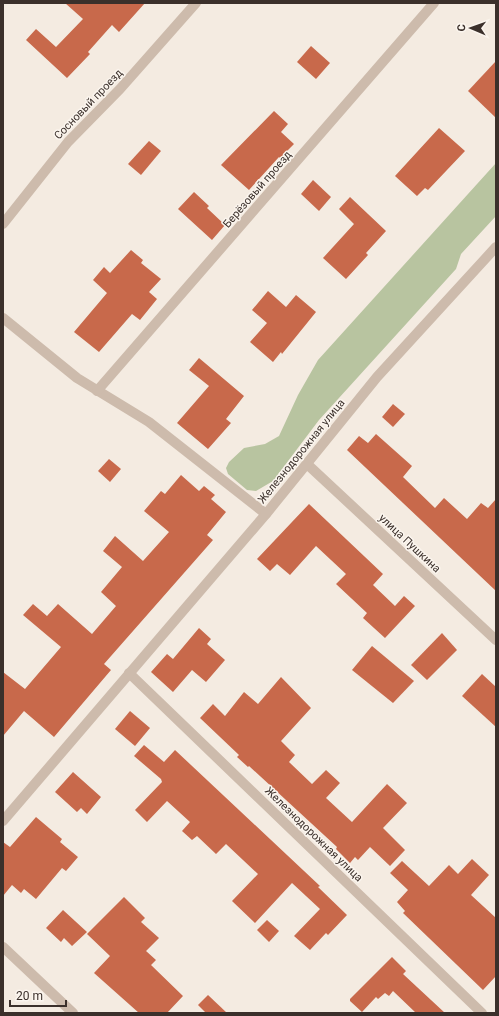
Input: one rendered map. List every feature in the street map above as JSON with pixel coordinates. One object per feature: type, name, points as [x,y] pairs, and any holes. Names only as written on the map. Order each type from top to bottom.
[{"type":"street","name":"Сосновый проезд","points":[[3,224],[68,142],[120,89],[196,3]]},
{"type":"street","name":"Берёзовый проезд","points":[[97,391],[434,3]]},
{"type":"street","name":"Железнодорожная улица","points":[[3,821],[266,514],[377,377],[496,247]]},
{"type":"street","points":[[3,318],[54,361],[97,391],[125,406],[149,422],[266,514]]},
{"type":"street","name":"улица Пушкина","points":[[307,464],[496,640]]},
{"type":"street","name":"Железнодорожная улица","points":[[129,673],[482,1013]]},
{"type":"street","points":[[3,947],[73,1013]]},
{"type":"green space","points":[[496,163],[496,216],[461,254],[456,269],[319,420],[273,481],[256,491],[247,490],[228,474],[226,468],[229,462],[244,448],[265,444],[279,436],[298,395],[318,360]]},
{"type":"building","points":[[65,3],[145,3],[119,32],[112,25],[88,52],[90,54],[67,78],[26,40],[36,29],[56,47],[83,19]]},
{"type":"building","points":[[311,46],[330,63],[316,79],[297,62]]},
{"type":"building","points":[[496,61],[496,118],[468,91]]},
{"type":"building","points":[[274,111],[288,124],[281,132],[294,144],[280,158],[279,157],[249,190],[221,165]]},
{"type":"building","points":[[439,128],[465,151],[428,190],[425,188],[417,196],[395,176]]},
{"type":"building","points":[[149,141],[161,151],[141,175],[128,164]]},
{"type":"building","points":[[313,180],[331,197],[319,211],[301,194]]},
{"type":"building","points":[[194,192],[209,206],[207,208],[225,225],[212,240],[178,209]]},
{"type":"building","points":[[350,197],[386,231],[366,253],[368,255],[346,279],[323,258],[354,224],[339,209]]},
{"type":"building","points":[[131,250],[143,260],[141,263],[161,279],[149,292],[157,299],[140,320],[132,314],[99,352],[74,332],[107,293],[93,280],[104,267],[110,273]]},
{"type":"building","points":[[268,291],[286,307],[296,295],[316,312],[282,354],[281,352],[273,362],[250,342],[267,323],[252,310]]},
{"type":"building","points":[[199,358],[244,396],[226,419],[231,423],[208,449],[177,423],[209,386],[189,370]]},
{"type":"building","points":[[393,404],[405,414],[393,427],[382,417]]},
{"type":"building","points":[[376,434],[412,466],[403,477],[435,508],[444,498],[467,519],[481,503],[488,508],[496,499],[496,591],[347,450],[359,436],[368,443]]},
{"type":"building","points":[[109,459],[121,469],[110,482],[98,471]]},
{"type":"building","points":[[181,475],[199,491],[204,486],[215,495],[211,499],[226,512],[207,535],[213,540],[104,664],[111,670],[54,737],[24,711],[3,736],[3,672],[25,689],[61,647],[23,615],[33,604],[47,616],[58,604],[92,634],[116,606],[101,592],[122,567],[103,551],[115,536],[143,561],[169,532],[144,511],[161,491],[165,494]]},
{"type":"building","points":[[309,504],[383,574],[373,585],[395,606],[404,596],[415,606],[385,638],[363,618],[367,613],[336,584],[346,574],[316,546],[290,575],[277,564],[270,571],[257,559]]},
{"type":"building","points":[[199,628],[211,639],[207,644],[225,660],[206,682],[192,670],[173,692],[151,672],[167,654],[173,659]]},
{"type":"building","points":[[442,633],[457,650],[427,680],[411,665]]},
{"type":"building","points":[[372,646],[414,681],[393,703],[352,670]]},
{"type":"building","points":[[482,674],[496,687],[496,727],[462,696]]},
{"type":"building","points":[[281,677],[311,708],[281,741],[295,755],[289,762],[312,784],[326,770],[340,783],[326,798],[352,822],[387,784],[407,803],[383,828],[405,850],[390,866],[370,847],[358,860],[355,857],[350,863],[336,849],[337,847],[249,766],[248,767],[237,757],[239,755],[200,718],[213,704],[225,716],[244,692],[258,704]]},
{"type":"building","points":[[130,711],[150,728],[135,746],[115,729]]},
{"type":"building","points":[[144,745],[164,762],[175,750],[320,886],[318,887],[347,915],[328,935],[326,933],[310,950],[294,936],[320,909],[292,883],[255,923],[232,901],[258,874],[226,844],[216,854],[197,836],[192,840],[182,831],[190,822],[167,801],[147,822],[135,810],[162,782],[161,779],[134,756]]},
{"type":"building","points":[[73,772],[101,797],[87,814],[81,808],[77,812],[55,792]]},
{"type":"building","points":[[36,817],[62,839],[60,842],[78,857],[66,871],[62,868],[36,899],[24,889],[21,893],[12,885],[3,896],[3,842],[10,847]]},
{"type":"building","points":[[472,859],[489,875],[471,895],[496,918],[496,976],[483,990],[403,913],[405,911],[397,902],[408,890],[390,873],[402,861],[429,886],[449,865],[458,874]]},
{"type":"building","points":[[124,897],[145,918],[141,922],[159,938],[146,951],[156,960],[151,965],[183,996],[167,1013],[139,1013],[94,973],[110,956],[87,934]]},
{"type":"building","points":[[63,910],[87,932],[72,946],[64,938],[61,942],[46,928]]},
{"type":"building","points":[[267,920],[279,931],[269,942],[257,930]]},
{"type":"building","points":[[392,957],[406,971],[403,974],[445,1013],[416,1013],[393,991],[389,996],[385,993],[378,999],[376,997],[362,1012],[350,1001],[350,999]]},
{"type":"building","points":[[208,995],[227,1013],[206,1013],[198,1005]]}]
